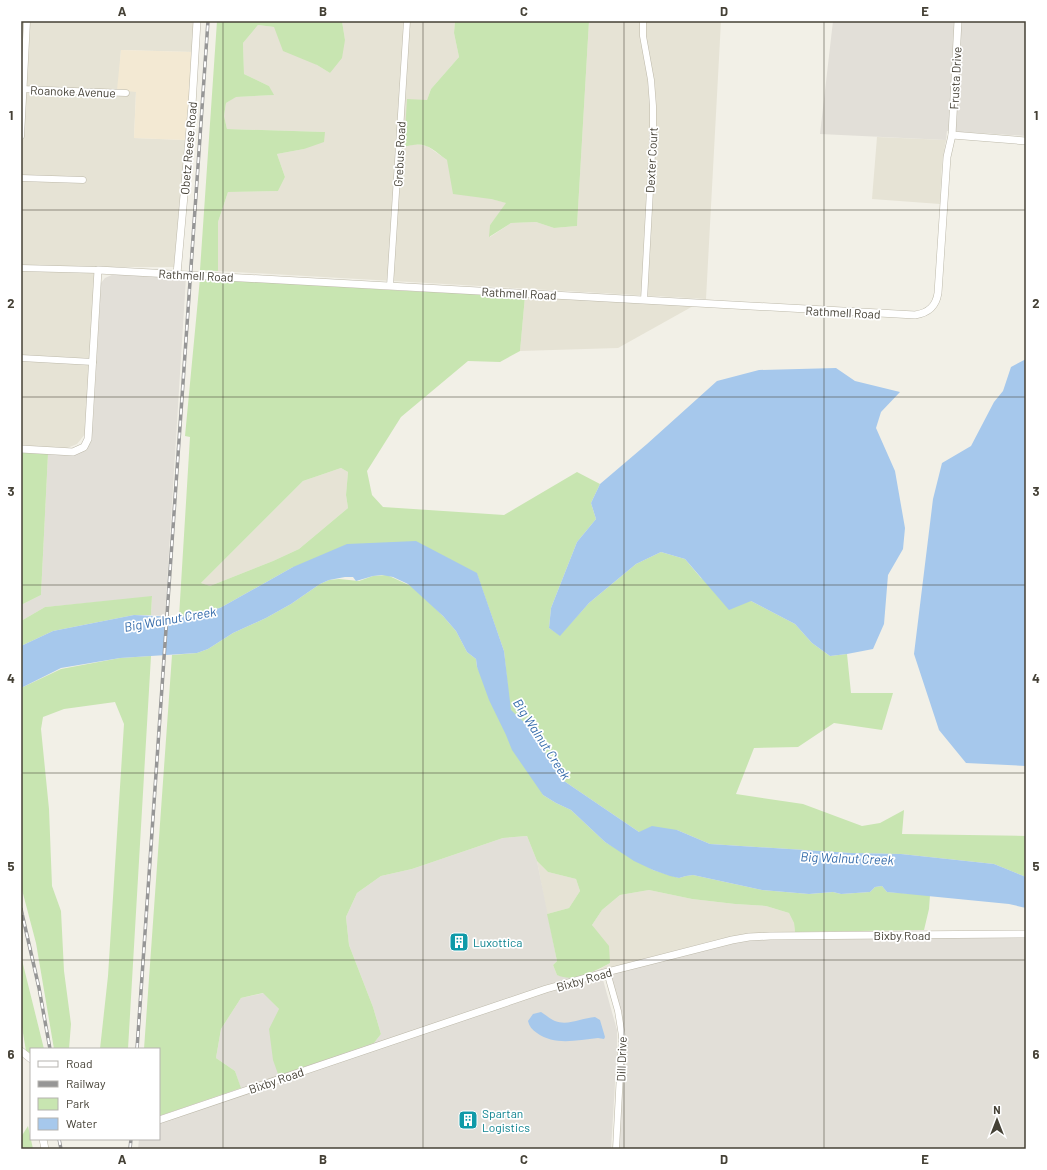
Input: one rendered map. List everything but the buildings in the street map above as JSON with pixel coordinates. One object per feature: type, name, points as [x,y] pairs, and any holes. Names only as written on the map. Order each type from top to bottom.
[{"type":"street","points":[[21,136],[22,89],[27,21]]},
{"type":"street","name":"Obetz Reese Road","points":[[177,274],[192,105],[197,21]]},
{"type":"street","name":"Grebus Road","points":[[390,286],[407,21]]},
{"type":"street","name":"Dexter Court","points":[[643,21],[653,106],[653,135],[644,300]]},
{"type":"street","name":"Frusta Drive","points":[[952,136],[958,21]]},
{"type":"street","name":"Roanoke Avenue","points":[[22,89],[126,93]]},
{"type":"street","points":[[952,136],[1026,141]]},
{"type":"street","name":"Rathmell Road","points":[[98,270],[915,315],[926,312],[935,304],[938,293],[947,157],[952,136]]},
{"type":"street","points":[[21,178],[83,180]]},
{"type":"street","points":[[21,268],[98,270],[90,432],[88,439],[84,446],[77,451],[68,453],[21,449]]},
{"type":"street","points":[[21,358],[93,362]]},
{"type":"street","name":"Bixby Road","points":[[160,1120],[546,989],[717,943],[749,937],[1026,934]]},
{"type":"street","name":"Dill Drive","points":[[607,972],[618,1011],[622,1036],[616,1149]]},
{"type":"street","points":[[21,1051],[30,1058]]},
{"type":"shaded area","points":[[21,21],[195,21],[193,52],[121,50],[118,90],[136,91],[134,138],[185,140],[174,267],[95,267],[85,434],[77,444],[65,449],[21,445]]},
{"type":"shaded area","points":[[342,21],[455,21],[454,33],[459,57],[431,89],[405,147],[415,144],[427,146],[447,160],[491,199],[507,203],[490,225],[490,237],[511,223],[536,222],[554,228],[577,226],[589,21],[721,21],[706,299],[218,271],[218,222],[228,192],[278,191],[285,177],[277,154],[304,149],[325,132],[227,129],[224,116],[226,103],[235,97],[273,95],[269,86],[244,74],[243,43],[258,25],[274,27],[317,65],[330,73],[345,40]]},
{"type":"shaded area","points":[[833,21],[1026,21],[1026,136],[947,131],[946,140],[820,134]]},
{"type":"shaded area","points":[[121,50],[193,52],[185,140],[134,138],[136,92],[117,90]]},
{"type":"shaded area","points":[[877,137],[946,140],[942,163],[940,204],[872,199]]},
{"type":"shaded area","points":[[114,274],[186,277],[165,616],[151,615],[152,597],[45,607],[21,621],[21,605],[41,595],[48,454],[65,455],[89,444],[93,422],[101,283],[105,278]]},
{"type":"shaded area","points":[[525,296],[695,305],[618,348],[520,351]]},
{"type":"shaded area","points":[[341,468],[348,472],[346,495],[348,508],[299,549],[210,586],[201,583],[303,481]]},
{"type":"shaded area","points":[[527,836],[537,861],[557,961],[553,965],[557,975],[575,977],[600,969],[617,1030],[611,1149],[138,1149],[139,1140],[160,1140],[160,1123],[243,1095],[235,1071],[216,1058],[221,1029],[241,998],[264,993],[279,1009],[279,1074],[286,1073],[374,1043],[381,1034],[373,1007],[349,945],[346,917],[357,893],[381,876],[412,869],[503,838]]},
{"type":"shaded area","points":[[537,861],[548,872],[576,879],[580,891],[569,908],[547,914]]},
{"type":"shaded area","points":[[649,890],[692,899],[766,906],[789,913],[794,923],[795,932],[748,934],[719,939],[600,970],[610,963],[592,925],[602,910],[620,895]]},
{"type":"shaded area","points":[[1026,934],[1026,1149],[616,1149],[623,1046],[607,972],[732,940]]},
{"type":"green space","points":[[217,21],[342,21],[345,40],[342,58],[330,73],[317,65],[283,51],[274,27],[258,25],[243,43],[244,74],[269,86],[274,95],[236,97],[226,103],[224,116],[227,129],[325,132],[324,142],[304,149],[277,154],[285,177],[278,191],[228,192],[218,222],[218,271],[200,270]]},
{"type":"green space","points":[[455,21],[589,21],[577,226],[554,228],[536,222],[511,223],[489,237],[490,225],[506,203],[491,199],[453,194],[447,160],[427,146],[417,144],[404,147],[407,99],[427,100],[431,89],[459,57],[454,33]]},
{"type":"green space","points":[[200,278],[408,291],[525,296],[520,351],[500,362],[468,361],[401,417],[367,471],[372,495],[383,507],[504,515],[577,472],[600,484],[591,503],[596,519],[577,542],[551,608],[549,628],[560,635],[589,603],[636,564],[661,552],[685,559],[701,578],[751,601],[795,624],[812,643],[830,656],[847,654],[851,693],[893,693],[882,730],[834,723],[798,747],[754,748],[736,794],[803,804],[862,826],[880,823],[904,810],[902,834],[1026,836],[1026,877],[994,864],[901,854],[851,853],[710,844],[677,830],[639,832],[561,779],[531,729],[510,710],[504,651],[477,574],[293,567],[220,608],[179,617],[190,437],[185,436]],"holes":[[[341,468],[348,472],[346,495],[348,508],[299,549],[210,586],[201,583],[303,481]]]},
{"type":"green space","points":[[21,452],[48,454],[41,595],[21,605]]},
{"type":"green space","points":[[387,575],[411,586],[443,616],[456,631],[467,652],[476,659],[477,667],[543,795],[571,810],[605,842],[653,870],[679,878],[693,875],[762,890],[809,894],[833,892],[841,894],[870,892],[875,887],[882,886],[887,892],[930,895],[929,909],[924,930],[795,932],[794,923],[789,913],[766,906],[692,899],[649,890],[620,895],[602,910],[592,925],[609,946],[610,963],[584,975],[570,978],[564,977],[557,975],[553,965],[557,961],[547,914],[569,908],[580,891],[576,879],[548,872],[537,861],[527,836],[503,838],[412,869],[381,876],[357,893],[346,917],[349,945],[373,1007],[381,1034],[374,1043],[286,1073],[278,1074],[273,1060],[269,1029],[279,1009],[263,993],[241,998],[221,1029],[216,1058],[235,1071],[241,1088],[160,1116],[160,1048],[144,1048],[172,655],[197,653],[208,649],[233,633],[266,618],[291,604],[320,584],[329,580],[339,579],[359,581],[373,576]]},
{"type":"green space","points":[[152,596],[151,615],[134,615],[53,631],[21,646],[21,621],[45,607]]},
{"type":"green space","points":[[151,656],[128,1048],[100,1048],[108,976],[124,724],[115,702],[64,709],[43,717],[41,729],[49,809],[52,886],[61,911],[64,971],[71,1024],[69,1048],[54,1048],[36,943],[21,886],[21,688],[61,669],[120,658]]},
{"type":"green space","points":[[21,956],[44,1048],[30,1048],[30,1053],[26,1051],[21,1021]]},
{"type":"green space","points":[[28,1126],[33,1149],[21,1149],[21,1137]]},
{"type":"water","points":[[1026,359],[1026,766],[966,763],[939,730],[914,654],[933,499],[942,463],[971,446],[994,402],[1003,391],[1011,367]]},
{"type":"water","points":[[836,368],[855,381],[900,392],[881,412],[876,428],[895,471],[905,528],[903,549],[888,575],[884,624],[873,649],[830,656],[812,643],[795,624],[751,601],[729,610],[685,559],[661,552],[636,564],[589,603],[560,636],[549,628],[551,608],[577,542],[596,519],[591,503],[600,484],[717,381],[759,370]]},
{"type":"water","name":"Big Walnut Creek","points":[[416,541],[477,573],[504,651],[511,710],[531,729],[561,779],[639,832],[652,826],[677,830],[710,844],[851,853],[901,854],[994,864],[1026,877],[1026,908],[1009,904],[887,892],[882,886],[875,887],[870,892],[841,894],[833,892],[809,894],[762,890],[693,875],[679,878],[670,876],[634,861],[605,842],[571,810],[543,795],[512,750],[489,700],[477,667],[476,659],[467,652],[456,631],[443,616],[408,584],[393,577],[382,575],[356,581],[353,577],[329,580],[320,584],[291,604],[266,618],[233,633],[208,649],[197,653],[120,658],[61,668],[21,688],[21,646],[53,631],[134,615],[179,617],[220,608],[293,567],[347,544]]},
{"type":"water","points":[[541,1012],[553,1020],[565,1023],[595,1017],[600,1020],[605,1037],[604,1039],[598,1038],[574,1041],[551,1040],[535,1032],[529,1025],[528,1021],[533,1014]]},
{"type":"railway","points":[[137,1048],[208,21]]},
{"type":"railway","points":[[21,909],[39,988],[50,1048]]},
{"type":"railway","points":[[59,1140],[61,1149]]},
{"type":"railway","points":[[130,1149],[131,1140]]},
{"type":"place","name":"Luxottica","points":[[459,942]]},
{"type":"place","name":"Spartan Logistics","points":[[468,1120]]}]
